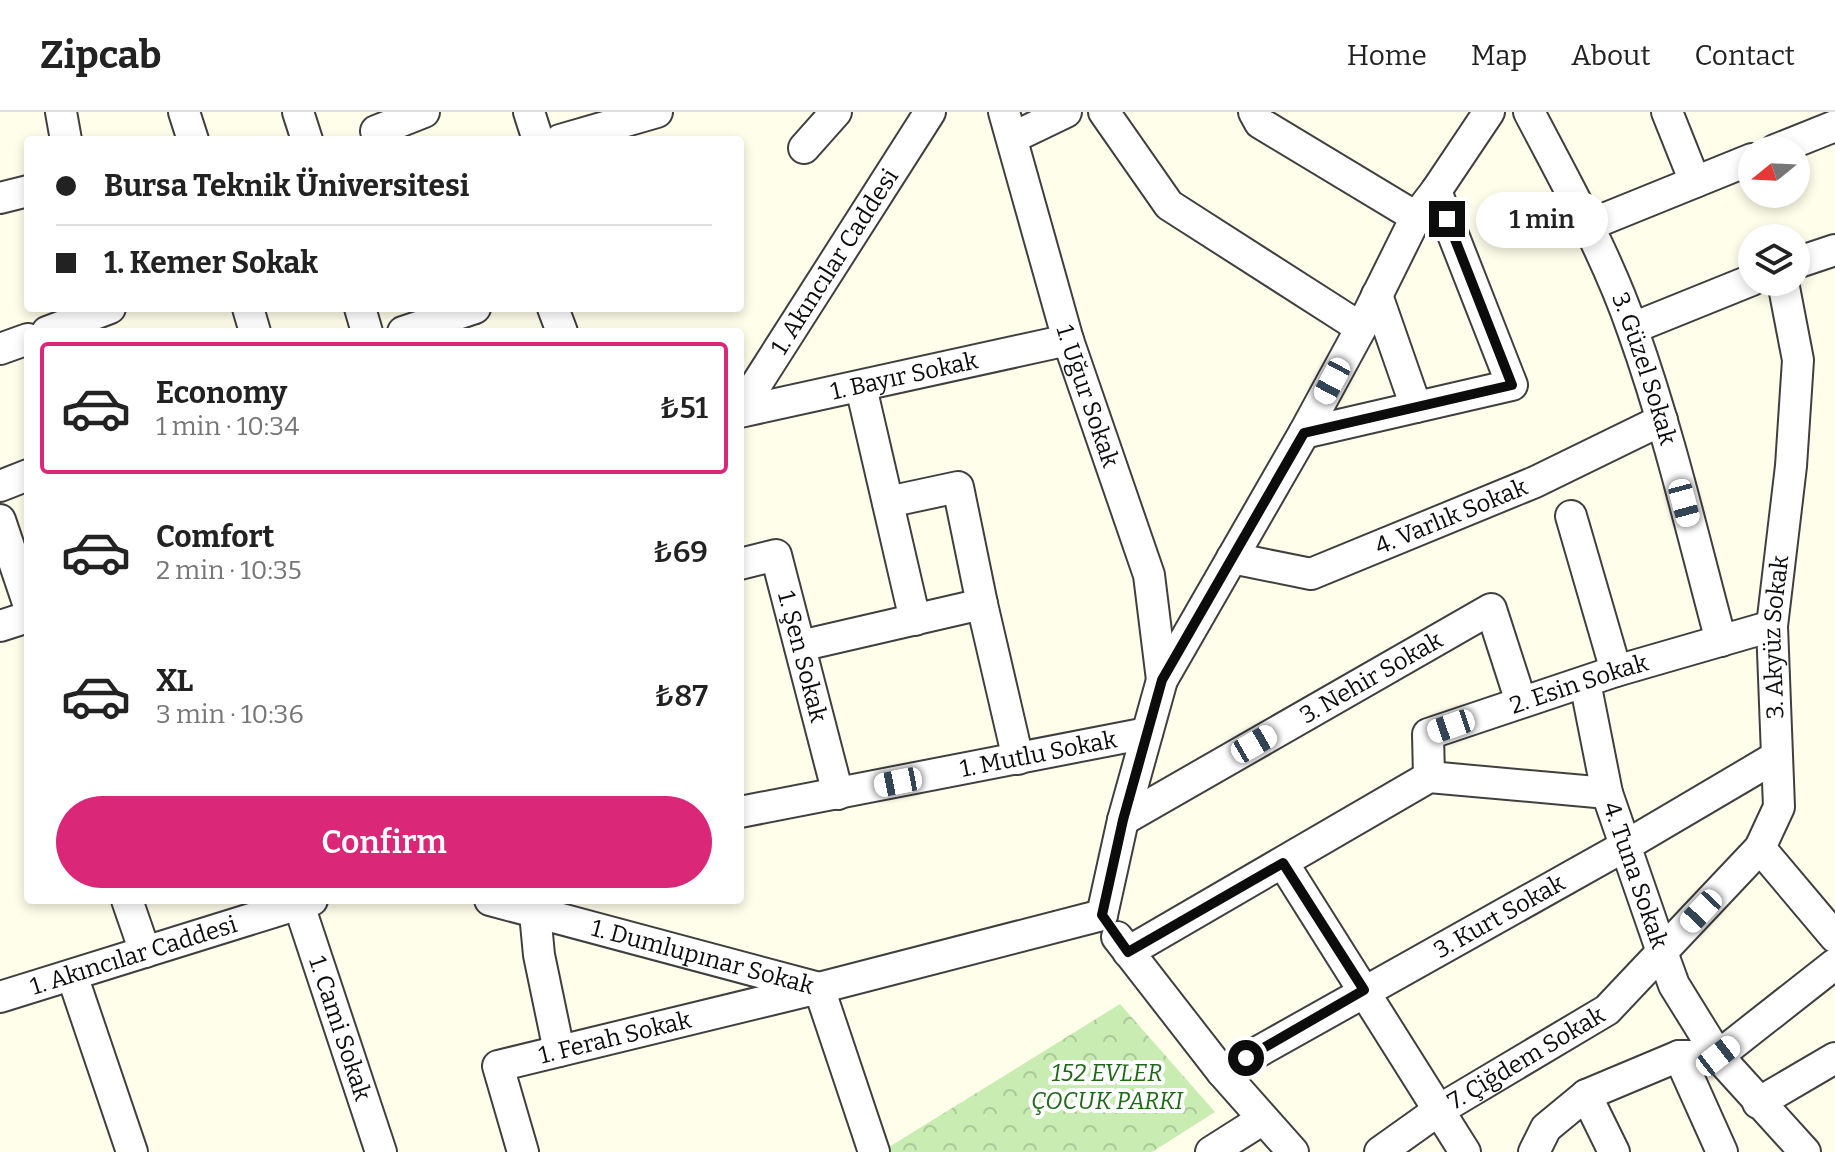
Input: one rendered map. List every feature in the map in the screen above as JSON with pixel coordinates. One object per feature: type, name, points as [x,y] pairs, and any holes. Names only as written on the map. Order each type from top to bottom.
[{"type":"street","points":[[61,112],[65,136]]},
{"type":"street","points":[[184,112],[192,136]]},
{"type":"street","points":[[298,112],[306,136]]},
{"type":"street","points":[[375,128],[424,112]]},
{"type":"street","points":[[529,112],[537,136]]},
{"type":"street","points":[[569,136],[607,119],[657,112]]},
{"type":"street","points":[[804,148],[836,112]]},
{"type":"street","name":"1. Akıncılar Caddesi","points":[[744,405],[930,112]]},
{"type":"street","points":[[1008,125],[1066,112]]},
{"type":"street","points":[[1104,112],[1169,205],[1361,328]]},
{"type":"street","points":[[1254,112],[1260,123],[1416,217]]},
{"type":"street","points":[[1293,1152],[1222,1072],[1102,915],[1123,820],[1162,680],[1304,433],[1416,217],[1489,112]]},
{"type":"street","name":"3. Güzel Sokak","points":[[1529,112],[1589,225],[1633,328],[1662,420],[1721,641]]},
{"type":"street","points":[[1667,112],[1695,182]]},
{"type":"street","name":"1. Uğur Sokak","points":[[1008,125],[1068,340],[1149,575],[1162,680]]},
{"type":"street","points":[[1589,225],[1738,165]]},
{"type":"street","points":[[1304,433],[1512,385],[1436,191]]},
{"type":"street","points":[[0,198],[24,192]]},
{"type":"street","points":[[1810,258],[1835,250]]},
{"type":"street","points":[[1633,328],[1738,286]]},
{"type":"street","points":[[1377,295],[1416,407]]},
{"type":"street","name":"3. Akyüz Sokak","points":[[1662,952],[1760,848],[1779,807],[1772,626],[1791,466],[1798,360],[1786,296]]},
{"type":"street","points":[[57,328],[97,312]]},
{"type":"street","points":[[410,328],[431,315]]},
{"type":"street","points":[[0,349],[24,340]]},
{"type":"street","name":"1. Bayır Sokak","points":[[744,410],[1068,340]]},
{"type":"street","points":[[861,387],[915,620]]},
{"type":"street","name":"4. Varlık Sokak","points":[[1232,558],[1311,574],[1535,482],[1662,420]]},
{"type":"street","points":[[0,486],[24,477]]},
{"type":"street","points":[[888,502],[958,487],[1018,759]]},
{"type":"street","points":[[1571,516],[1616,671]]},
{"type":"street","points":[[0,520],[24,591]]},
{"type":"street","name":"1. Şen Sokak","points":[[744,563],[776,555],[838,794]]},
{"type":"street","points":[[800,646],[982,604]]},
{"type":"street","name":"3. Nehir Sokak","points":[[1123,820],[1491,609],[1521,702]]},
{"type":"street","points":[[0,626],[24,618]]},
{"type":"street","name":"2. Esin Sokak","points":[[1429,777],[1428,734],[1616,671],[1772,626]]},
{"type":"street","name":"4. Tuna Sokak","points":[[1585,682],[1607,793],[1674,985],[1718,1056],[1804,1152]]},
{"type":"street","name":"1. Mutlu Sokak","points":[[744,811],[1147,733]]},
{"type":"street","name":"3. Kurt Sokak","points":[[1222,1072],[1625,846],[1776,757]]},
{"type":"street","points":[[1128,952],[1429,777],[1607,793]]},
{"type":"street","points":[[1760,848],[1835,937]]},
{"type":"street","points":[[1283,863],[1465,1152]]},
{"type":"street","points":[[128,904],[145,952]]},
{"type":"street","name":"1. Akıncılar Caddesi","points":[[0,997],[299,904]]},
{"type":"street","name":"1. Cami Sokak","points":[[306,904],[381,1152]]},
{"type":"street","name":"1. Dumlupınar Sokak","points":[[506,904],[819,988],[1102,915]]},
{"type":"street","points":[[535,913],[539,955],[559,1051]]},
{"type":"street","name":"7. Çiğdem Sokak","points":[[1380,1152],[1439,1110],[1607,1010],[1662,952]]},
{"type":"street","points":[[1534,1152],[1546,1128],[1586,1095],[1679,1056],[1718,1056],[1835,964]]},
{"type":"street","points":[[72,975],[132,1152]]},
{"type":"street","points":[[819,988],[874,1152]]},
{"type":"street","name":"1. Ferah Sokak","points":[[523,1152],[498,1066],[819,988]]},
{"type":"street","points":[[1679,1056],[1722,1152]]},
{"type":"street","points":[[1758,1103],[1835,1058]]},
{"type":"street","points":[[1586,1095],[1614,1152]]},
{"type":"street","points":[[1211,1152],[1263,1119]]},
{"type":"green space","name":"152 EVLER ÇOCUK PARKI","points":[[1120,1004],[1215,1112],[1152,1152],[891,1152],[889,1147]]},
{"type":"route","points":[[1246,1058],[1364,990],[1283,863],[1128,952],[1102,915],[1123,820],[1162,680],[1304,433],[1512,385],[1447,219]]}]
